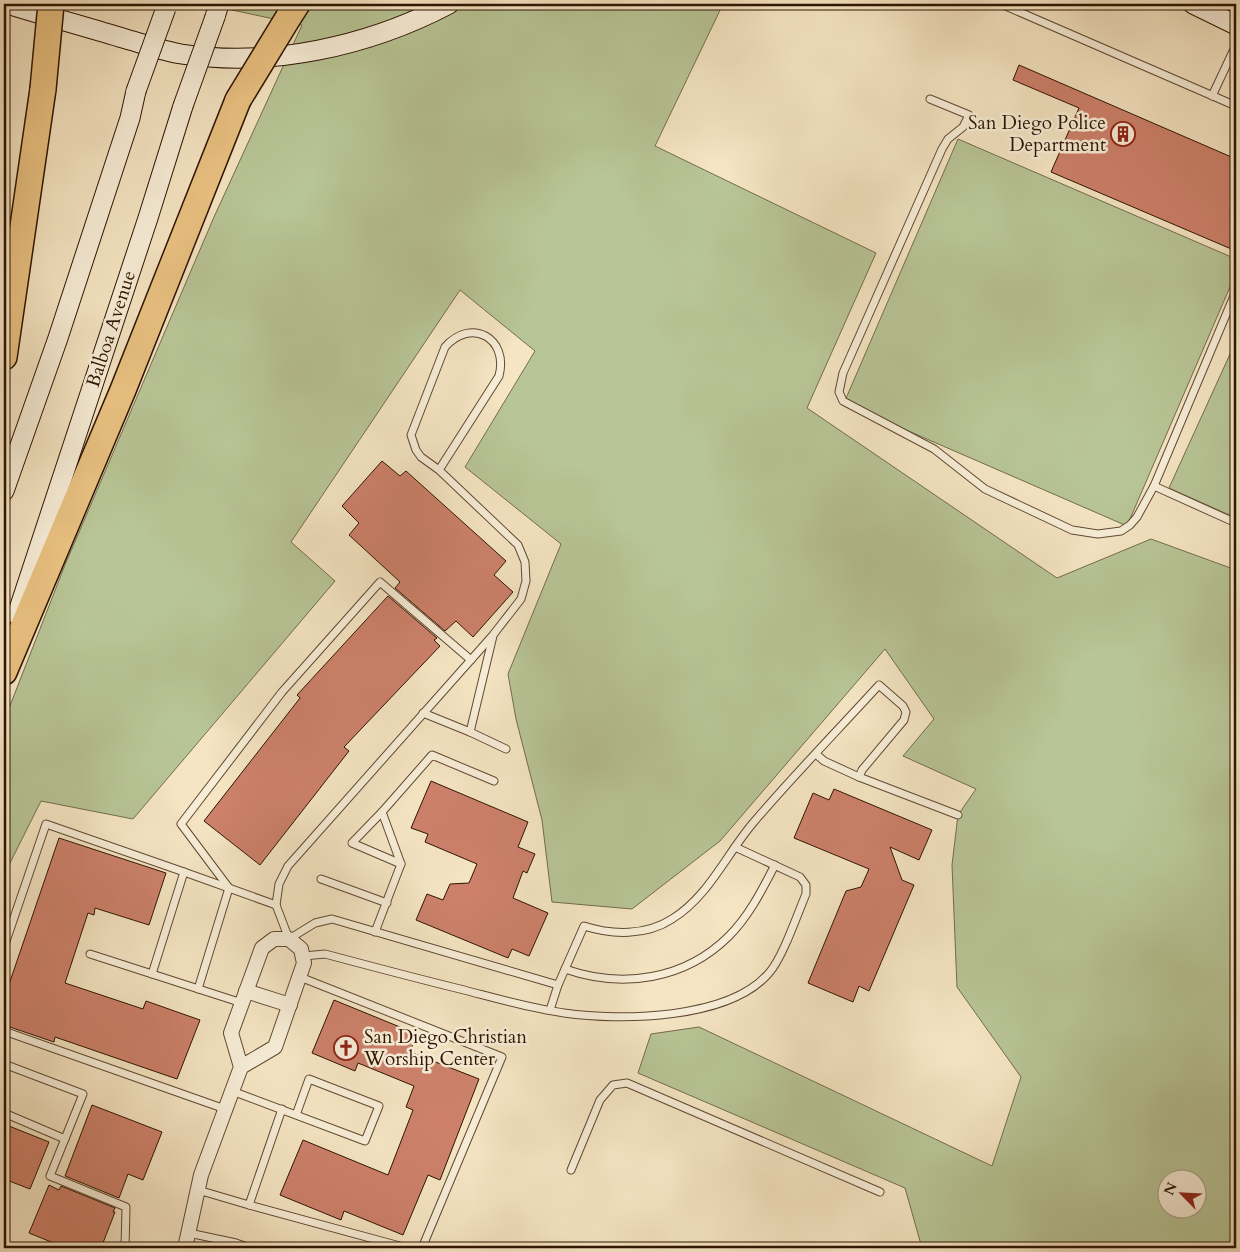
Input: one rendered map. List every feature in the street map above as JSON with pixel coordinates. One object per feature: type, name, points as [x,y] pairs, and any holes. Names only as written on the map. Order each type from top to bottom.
[{"type":"highway","points":[[4,357],[43,89],[52,4]]},
{"type":"highway","points":[[4,672],[123,390],[238,100],[293,11]]},
{"type":"main road","points":[[6,4],[180,54],[225,57],[306,53],[351,42],[421,18],[448,4]]},
{"type":"main road","points":[[1193,4],[1236,26]]},
{"type":"main road","points":[[4,491],[58,338],[130,118],[136,91],[167,6]]},
{"type":"main road","name":"Balboa Avenue","points":[[4,654],[148,218],[183,106],[217,10]]},
{"type":"street","points":[[185,1248],[201,1175],[241,1067],[231,1033],[262,948],[274,939],[289,939],[301,949],[304,956],[304,964],[275,1047],[241,1067]]},
{"type":"street","points":[[244,997],[290,1005]]},
{"type":"lane","points":[[1000,4],[1236,106]]},
{"type":"lane","points":[[1212,96],[1236,45]]},
{"type":"lane","points":[[930,99],[969,115],[963,128],[948,139],[942,149],[843,373],[839,388],[841,398],[868,416],[934,449],[985,488],[1072,530],[1098,534],[1121,531],[1137,517],[1154,486],[1236,291]]},
{"type":"lane","points":[[439,470],[499,376],[502,366],[499,351],[490,339],[481,334],[471,332],[461,334],[452,339],[445,347],[412,435],[416,450],[421,457],[439,470],[518,545],[525,562],[526,581],[521,599],[493,635],[288,866],[279,884],[276,905],[289,939],[315,923],[332,919],[558,985]]},
{"type":"lane","points":[[1154,486],[1236,524]]},
{"type":"lane","points":[[229,888],[181,824],[282,692],[380,582],[471,660]]},
{"type":"lane","points":[[470,732],[493,635]]},
{"type":"lane","points":[[550,1010],[558,985],[584,926],[600,931],[629,932],[655,927],[671,920],[685,910],[699,896],[753,823],[879,685],[903,706],[906,716],[900,726],[862,770],[859,777]]},
{"type":"lane","points":[[423,713],[506,749]]},
{"type":"lane","points":[[816,754],[824,761],[859,777],[958,815]]},
{"type":"lane","points":[[401,864],[352,843],[432,755],[494,780]]},
{"type":"lane","points":[[375,932],[401,864],[382,812]]},
{"type":"lane","points":[[4,946],[46,824],[276,905]]},
{"type":"lane","points":[[304,956],[325,954],[523,1006],[572,1014],[618,1016],[696,1010],[718,1004],[753,987],[769,973],[777,962],[806,894],[806,885],[800,876],[735,846]]},
{"type":"lane","points":[[565,969],[598,978],[632,980],[656,976],[690,963],[714,949],[730,935],[759,894],[775,865]]},
{"type":"lane","points":[[152,974],[184,872]]},
{"type":"lane","points":[[321,879],[386,903]]},
{"type":"lane","points":[[198,989],[229,888]]},
{"type":"lane","points":[[90,954],[198,989],[244,997]]},
{"type":"lane","points":[[300,976],[502,1057],[422,1248]]},
{"type":"lane","points":[[4,1031],[225,1109]]},
{"type":"lane","points":[[4,1064],[83,1094],[50,1176],[126,1207],[125,1248]]},
{"type":"lane","points":[[232,1091],[282,1109],[296,1115],[366,1141],[379,1106],[310,1079],[296,1115]]},
{"type":"lane","points":[[571,1170],[600,1100],[613,1086],[627,1083],[880,1192]]},
{"type":"lane","points":[[250,1205],[282,1109]]},
{"type":"lane","points":[[4,1113],[65,1139]]},
{"type":"lane","points":[[198,1190],[407,1248]]},
{"type":"lane","points":[[189,1232],[250,1248]]},
{"type":"green space","points":[[204,4],[723,4],[655,146],[876,253],[807,408],[1057,578],[1151,539],[1236,570],[1236,1248],[922,1248],[905,1188],[638,1073],[651,1034],[699,1027],[992,1166],[1021,1077],[957,987],[952,865],[958,815],[976,789],[903,756],[934,719],[885,649],[720,841],[632,909],[552,902],[542,820],[516,719],[508,674],[561,544],[465,467],[535,351],[460,290],[291,542],[335,581],[133,819],[41,801],[4,875],[4,721],[65,565],[214,217],[302,25]]},
{"type":"green space","points":[[958,139],[1236,259],[1236,273],[1127,526],[844,403]]},
{"type":"green space","points":[[1236,341],[1236,518],[1169,488]]},
{"type":"building","name":"San Diego Police Department","points":[[1019,65],[1236,159],[1236,251],[1051,172],[1079,108],[1013,80]]},
{"type":"building","points":[[382,461],[400,476],[406,471],[506,561],[494,575],[513,592],[473,637],[456,621],[445,631],[395,588],[400,582],[349,535],[359,523],[342,506]]},
{"type":"building","points":[[388,596],[437,638],[434,640],[440,646],[344,747],[349,751],[260,865],[204,821],[300,698],[297,695]]},
{"type":"building","points":[[431,781],[528,822],[518,847],[535,854],[527,873],[523,871],[513,898],[548,913],[529,956],[512,949],[508,958],[416,920],[427,894],[443,900],[450,884],[469,883],[477,864],[425,842],[428,834],[411,828]]},
{"type":"building","points":[[834,789],[932,830],[919,860],[890,847],[902,880],[914,885],[869,991],[859,986],[853,1002],[808,983],[846,891],[861,887],[869,869],[794,838],[813,793],[829,800]]},
{"type":"building","points":[[59,838],[166,873],[149,925],[95,908],[94,915],[88,913],[65,983],[143,1009],[146,1001],[200,1020],[177,1079],[55,1037],[54,1042],[4,1025],[4,999]]},
{"type":"building","points":[[334,1000],[417,1034],[410,1052],[479,1079],[440,1180],[428,1175],[403,1235],[344,1211],[341,1220],[280,1195],[303,1140],[388,1175],[413,1110],[406,1107],[414,1086],[358,1063],[355,1071],[312,1053]]},
{"type":"building","points":[[92,1105],[162,1132],[143,1180],[128,1174],[119,1198],[65,1176]]},
{"type":"building","points":[[4,1124],[49,1142],[30,1189],[4,1179]]},
{"type":"building","points":[[49,1185],[59,1190],[61,1186],[115,1208],[101,1248],[66,1248],[29,1233]]},
{"type":"place","name":"San Diego Police Department","points":[[1123,134]]},
{"type":"place","name":"San Diego Christian Worship Center","points":[[346,1048]]}]
